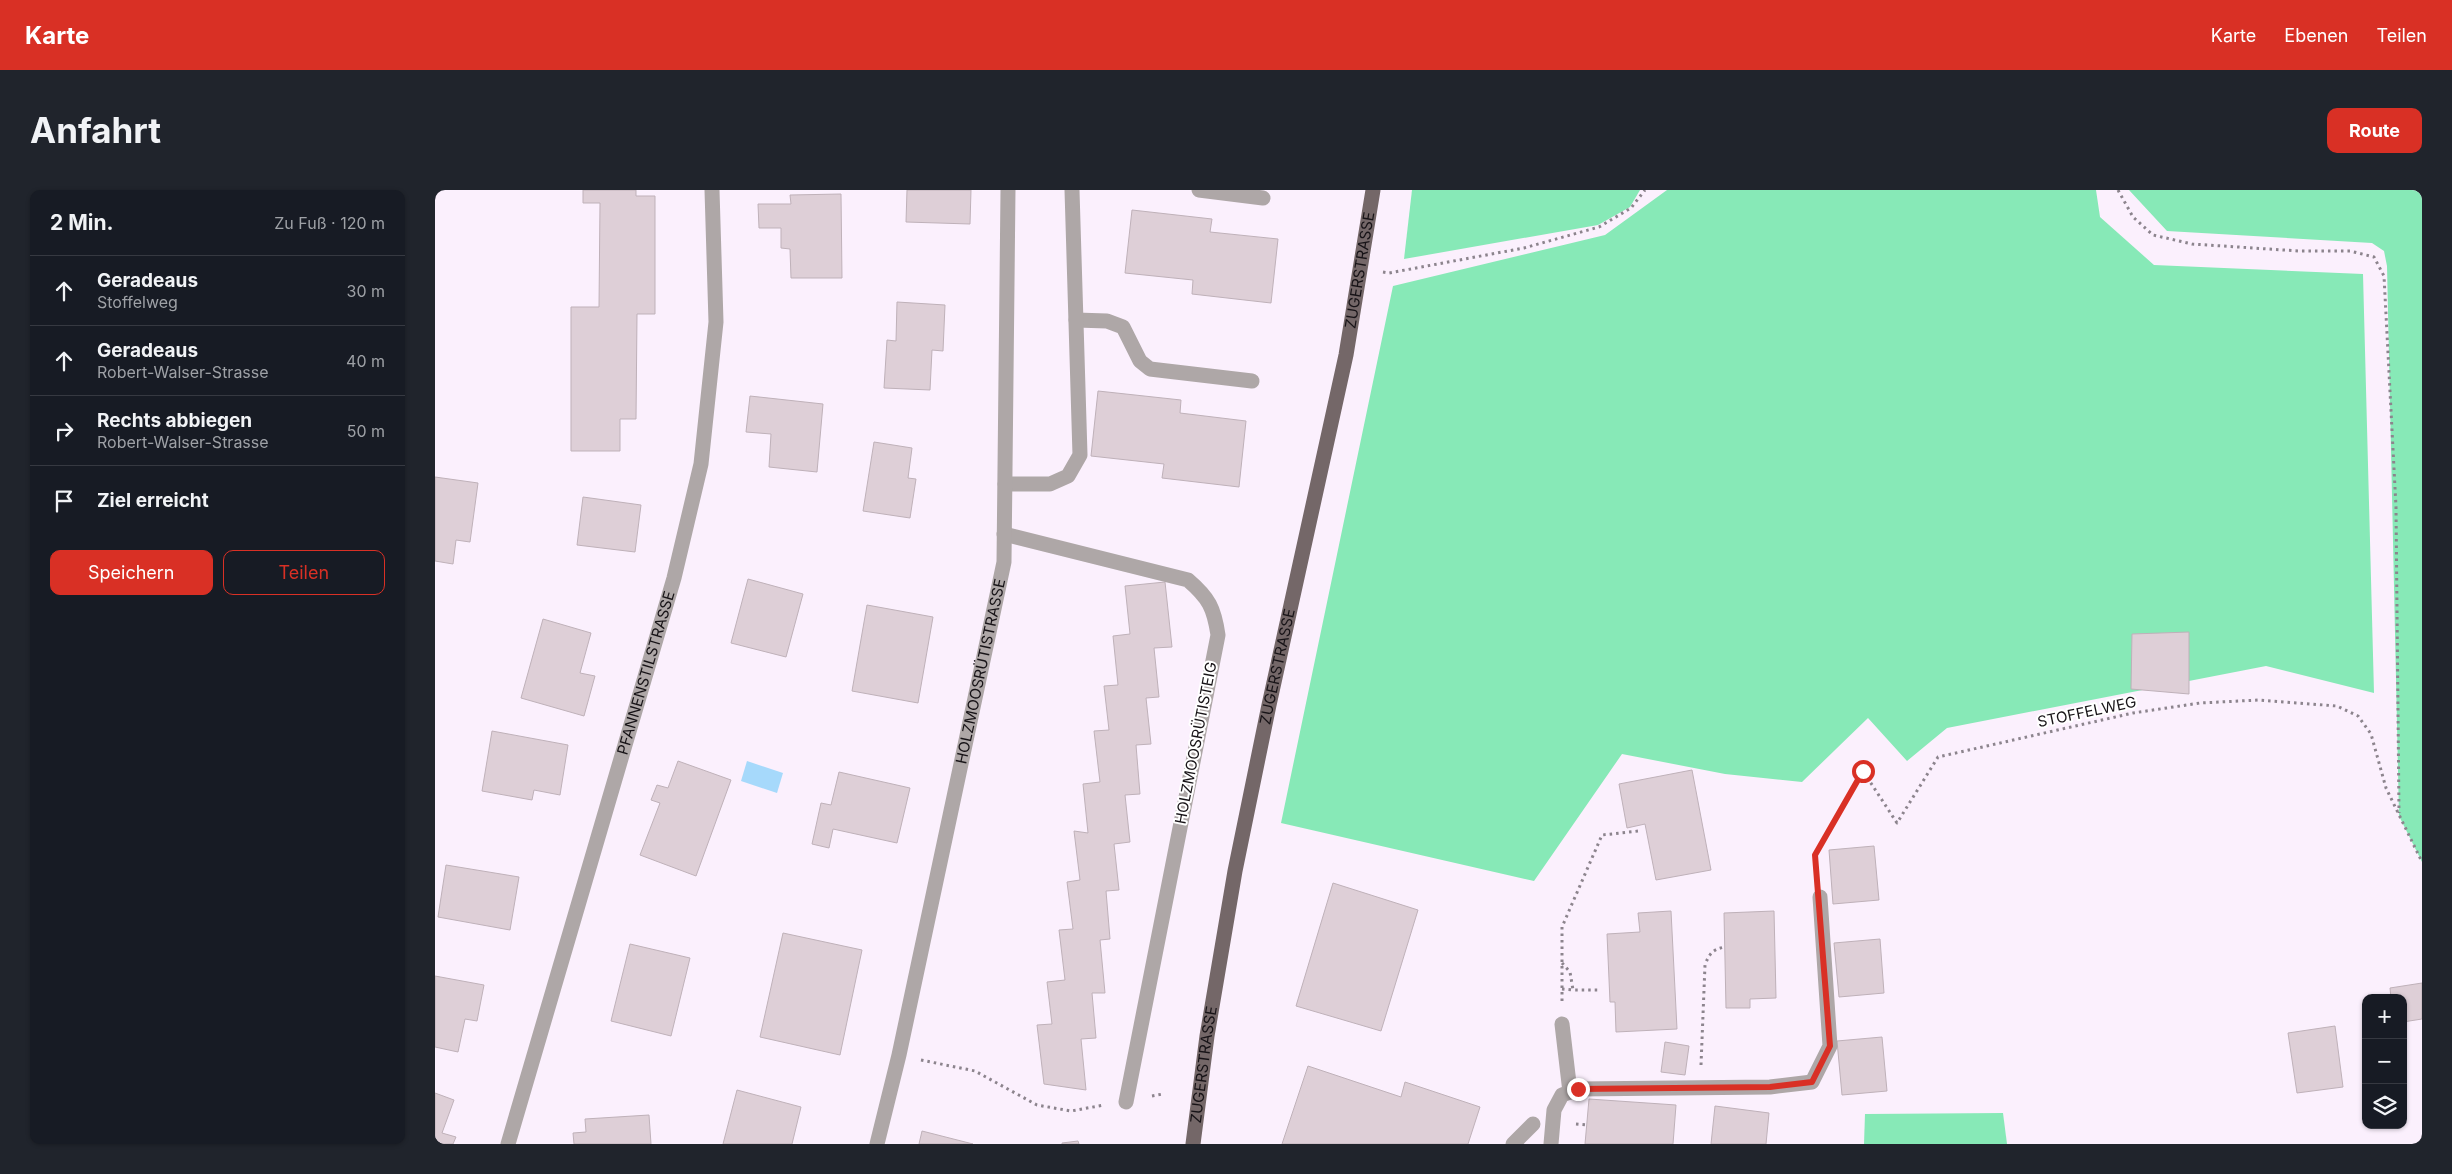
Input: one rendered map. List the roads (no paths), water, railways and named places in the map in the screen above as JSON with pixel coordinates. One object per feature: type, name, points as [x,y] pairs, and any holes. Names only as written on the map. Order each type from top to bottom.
[{"type":"main road","name":"ZUGERSTRASSE","points":[[1193,1144],[1207,1036],[1235,871],[1269,705],[1346,355],[1373,190]]},
{"type":"street","name":"PFANNENSTILSTRASSE","points":[[508,1144],[674,578],[701,464],[716,322],[712,190]]},
{"type":"street","name":"HOLZMOOSRÜTISTRASSE","points":[[877,1144],[899,1055],[1002,572],[1009,190]]},
{"type":"street","points":[[1005,484],[1049,484],[1068,476],[1081,455],[1072,190]]},
{"type":"street","points":[[1199,190],[1263,198]]},
{"type":"street","points":[[1076,320],[1107,320],[1123,327],[1139,361],[1150,369],[1252,381]]},
{"type":"street","name":"HOLZMOOSRÜTISTEIG","points":[[1004,534],[1188,580],[1204,594],[1215,614],[1217,636],[1126,1102]]},
{"type":"street","points":[[1551,1144],[1554,1110],[1562,1094],[1578,1089],[1770,1087],[1812,1082],[1830,1046],[1820,897]]},
{"type":"street","points":[[1562,1024],[1571,1092]]},
{"type":"street","points":[[1513,1144],[1533,1124]]},
{"type":"water","points":[[747,761],[783,773],[777,793],[741,781]]}]
